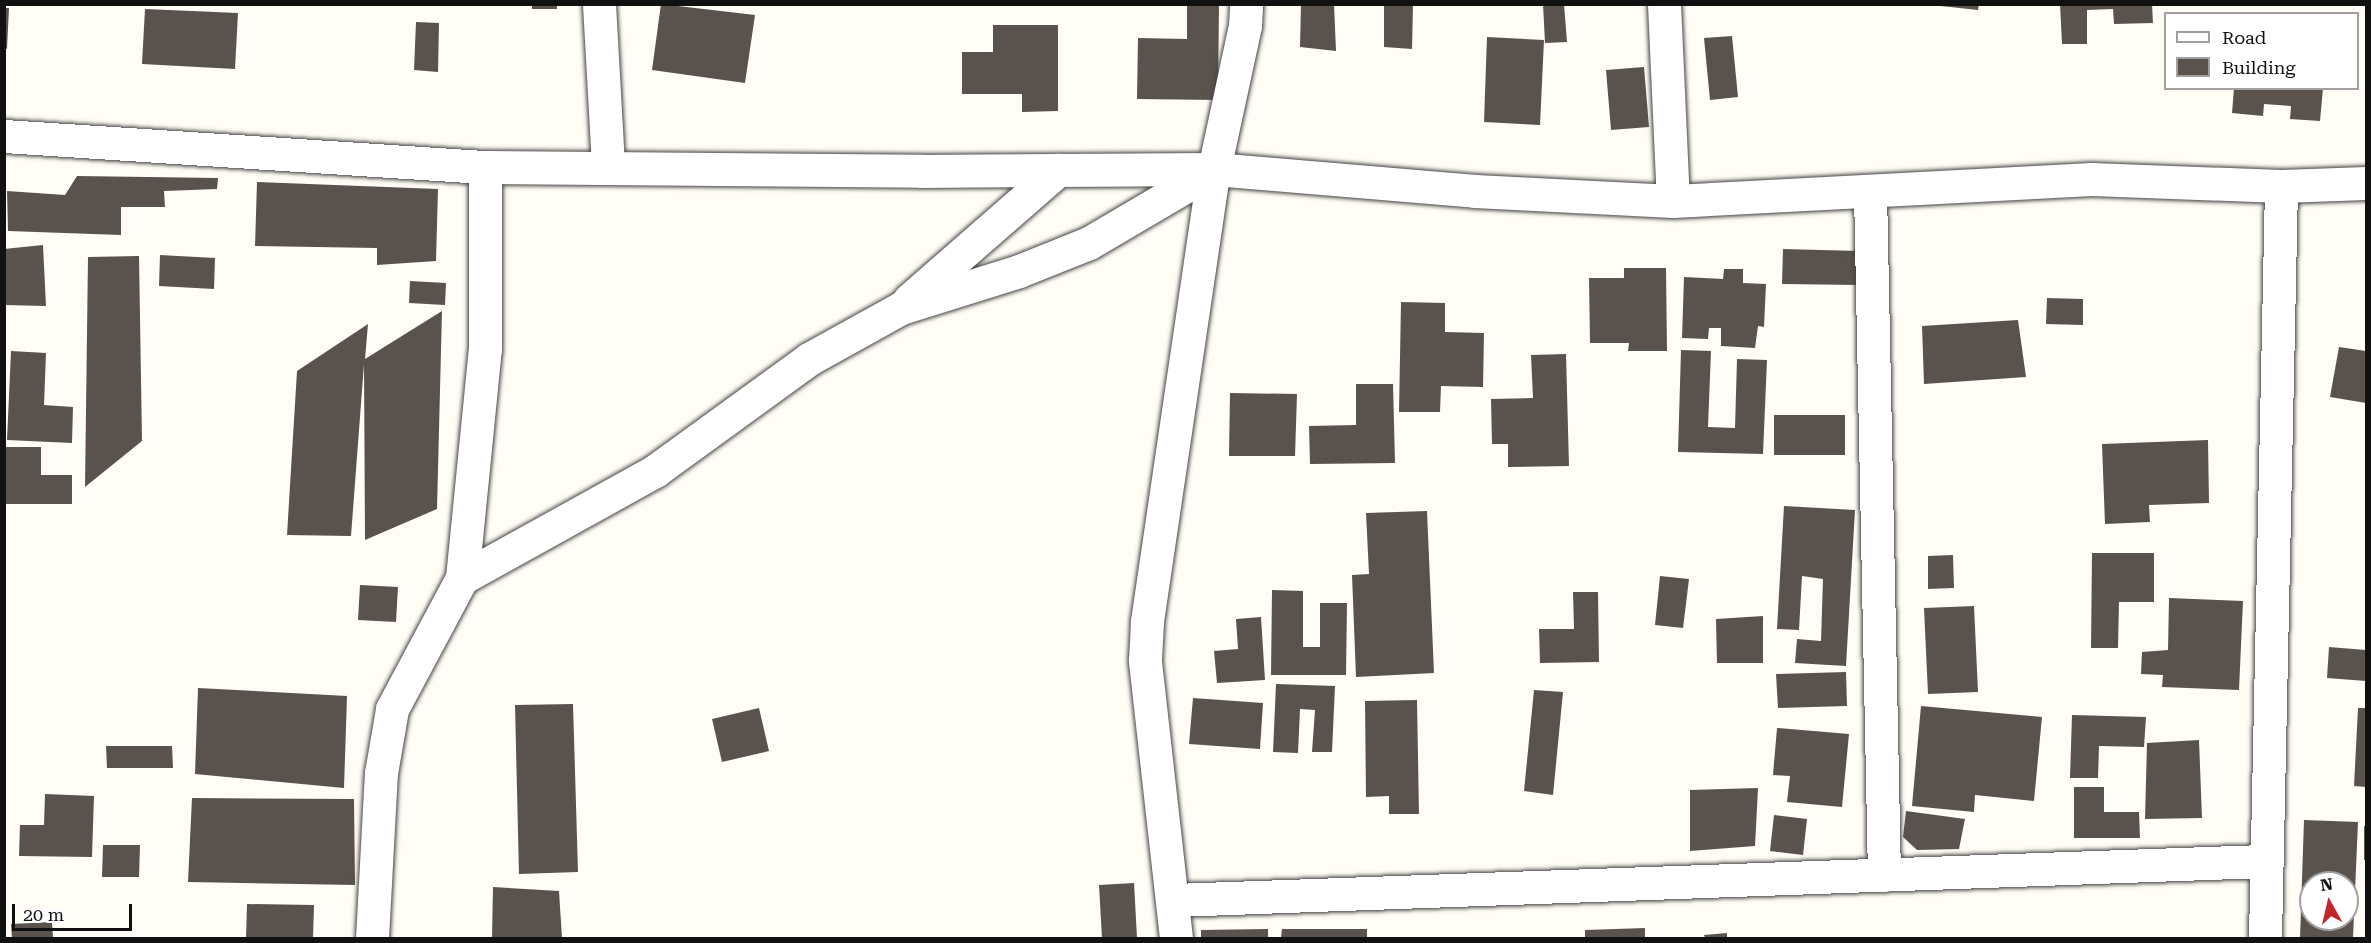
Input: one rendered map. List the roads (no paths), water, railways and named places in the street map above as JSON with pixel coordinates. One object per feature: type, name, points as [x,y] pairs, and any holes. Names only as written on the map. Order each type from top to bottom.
[{"type":"street","points":[[599,4],[608,166]]},
{"type":"street","points":[[1176,939],[1174,900],[1145,660],[1147,621],[1214,169],[1245,26],[1246,4]]},
{"type":"street","points":[[1664,4],[1673,201]]},
{"type":"street","points":[[4,136],[484,167],[1214,169],[1475,191],[1673,201],[2091,179],[2281,186],[2367,183]]},
{"type":"street","points":[[372,939],[381,773],[392,709],[462,578],[485,349],[484,167]]},
{"type":"street","points":[[462,578],[655,471],[809,359],[901,308],[1019,271],[1089,243],[1214,169]]},
{"type":"street","points":[[901,308],[1058,170]]},
{"type":"street","points":[[2265,939],[2281,186]]},
{"type":"street","points":[[1870,191],[1884,875]]},
{"type":"street","points":[[1174,900],[2266,861]]}]
